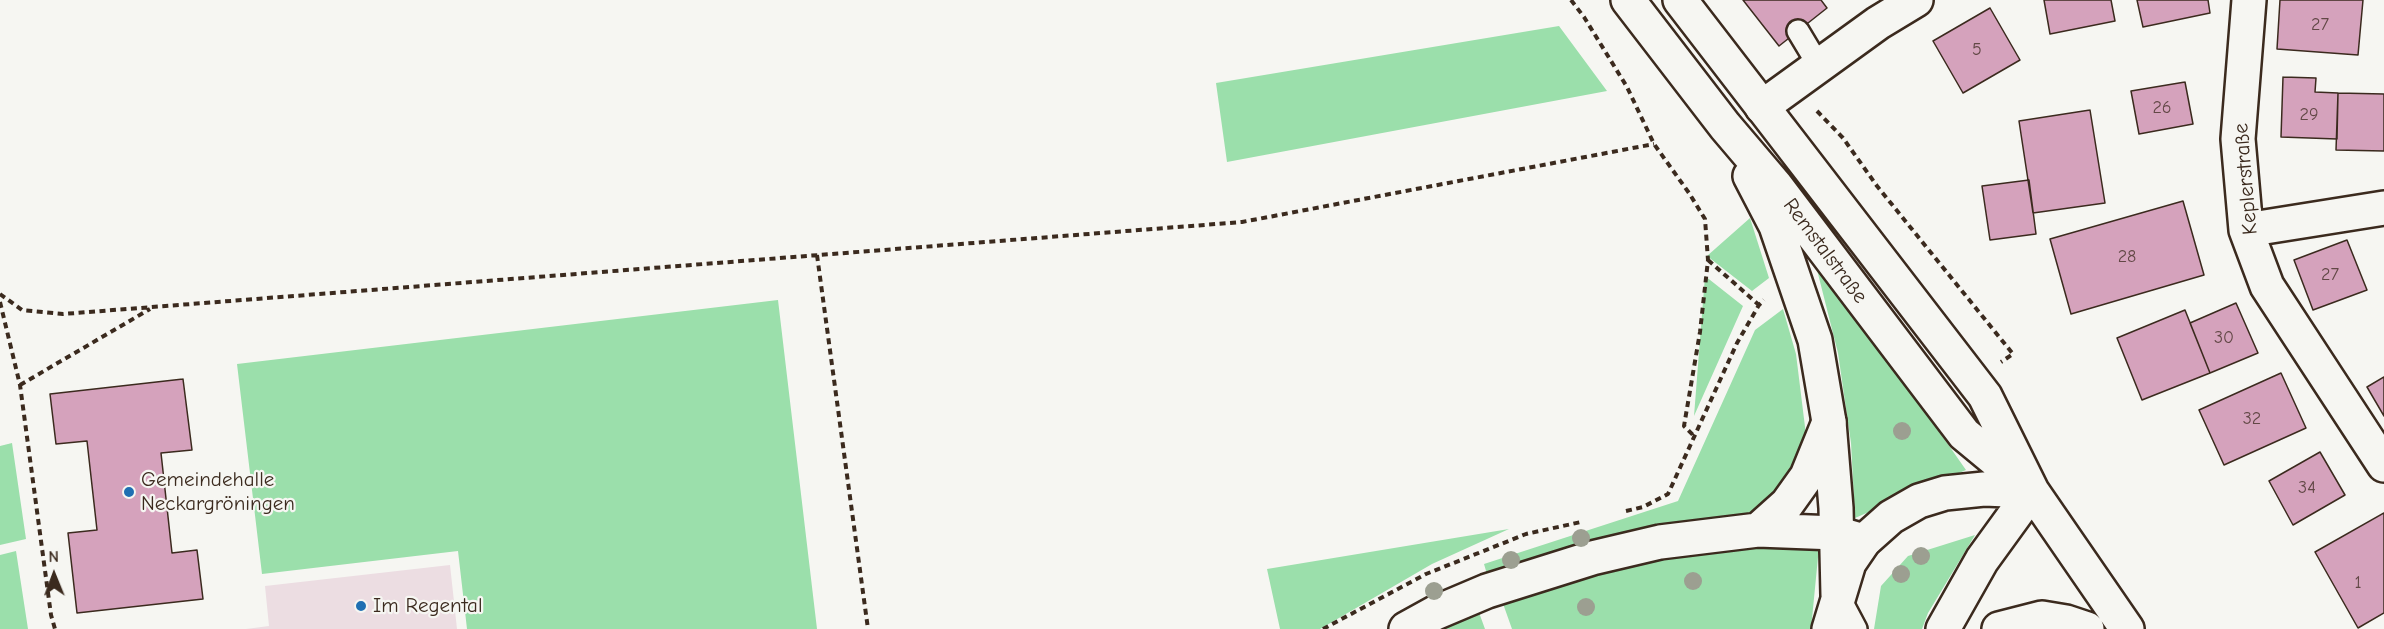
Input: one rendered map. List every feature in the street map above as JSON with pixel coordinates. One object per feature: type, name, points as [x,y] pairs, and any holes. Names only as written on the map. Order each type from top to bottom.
[{"type":"main road","name":"Remstalstraße","points":[[1628,0],[1725,126],[1776,186],[1964,434],[2032,491]]},
{"type":"main road","name":"Remstalstraße","points":[[1680,0],[1985,396],[2032,491],[2127,629]]},
{"type":"main road","points":[[1762,107],[1878,23],[1916,0]]},
{"type":"main road","name":"Keplerstraße","points":[[2249,0],[2238,139],[2246,230],[2267,286],[2384,465]]},
{"type":"main road","points":[[1725,126],[1776,226],[1815,340],[1850,537],[1849,563],[1829,629]]},
{"type":"main road","points":[[2246,230],[2384,208]]},
{"type":"main road","points":[[1758,530],[1787,504],[1807,476],[1829,422]]},
{"type":"main road","points":[[1406,629],[1435,613],[1487,591],[1592,558],[1660,542],[1758,530],[1850,537],[1919,501],[1945,493],[1984,489],[2032,491]]},
{"type":"main road","points":[[1942,629],[1982,561],[2032,491]]},
{"type":"main road","points":[[1999,629],[2042,618],[2066,622],[2087,629]]},
{"type":"lane","points":[[1798,31],[1819,66]]},
{"type":"lane","points":[[1838,595],[1856,629]]},
{"type":"path","points":[[1571,0],[1584,16],[1627,87],[1654,144],[1705,219],[1708,260],[1700,332],[1684,426],[1694,436]]},
{"type":"path","points":[[1817,111],[1843,138],[1877,186]]},
{"type":"path","points":[[0,294],[22,310],[63,314],[150,309],[1242,222],[1654,144]]},
{"type":"path","points":[[817,255],[868,629]]},
{"type":"path","points":[[1708,260],[1759,305]]},
{"type":"path","points":[[1623,512],[1643,507],[1668,494],[1737,343],[1759,305],[1767,297]]},
{"type":"path","points":[[0,302],[20,385],[55,629]]},
{"type":"path","points":[[20,385],[150,309]]},
{"type":"path","points":[[1323,629],[1426,574],[1526,534],[1592,520]]},
{"type":"shaded area","name":"Im Regental","points":[[450,565],[457,629],[246,629],[269,626],[265,586]]},
{"type":"green space","points":[[1559,26],[1607,91],[1227,162],[1216,83]]},
{"type":"green space","points":[[1750,218],[1769,278],[1752,291],[1707,256]]},
{"type":"green space","points":[[1812,250],[1966,470],[1855,518],[1851,443],[1838,353]]},
{"type":"green space","points":[[1705,276],[1743,306],[1694,416]]},
{"type":"green space","points":[[778,300],[817,629],[467,629],[458,551],[262,574],[237,364]]},
{"type":"green space","points":[[1783,309],[1796,354],[1807,443],[1756,523],[1489,581],[1484,564],[1678,501],[1755,330]]},
{"type":"green space","points":[[12,443],[26,539],[0,545],[0,446]]},
{"type":"green space","points":[[1509,529],[1432,564],[1320,629],[1280,629],[1267,569]]},
{"type":"green space","points":[[1975,535],[1928,613],[1922,629],[1874,629],[1881,586],[1908,556]]},
{"type":"green space","points":[[1819,547],[1811,629],[1512,629],[1501,598],[1571,575],[1700,550]]},
{"type":"green space","points":[[16,551],[28,629],[0,629],[0,555]]},
{"type":"green space","points":[[1477,607],[1485,629],[1446,629],[1446,627]]},
{"type":"building","points":[[1743,0],[1821,0],[1827,8],[1779,46]]},
{"type":"building","points":[[2044,0],[2111,0],[2115,21],[2050,34]]},
{"type":"building","points":[[2137,0],[2208,0],[2210,13],[2143,27]]},
{"type":"building","points":[[2280,0],[2363,0],[2358,55],[2277,49]]},
{"type":"building","points":[[1990,8],[2020,60],[1963,93],[1933,41]]},
{"type":"building","points":[[2283,77],[2316,78],[2315,92],[2338,93],[2337,139],[2281,137]]},
{"type":"building","points":[[2185,82],[2193,124],[2139,134],[2131,91]]},
{"type":"building","points":[[2338,93],[2384,94],[2384,151],[2336,150]]},
{"type":"building","points":[[2090,110],[2105,203],[2033,213],[2019,121]]},
{"type":"building","points":[[2029,180],[2036,234],[1990,240],[1982,186]]},
{"type":"building","points":[[2183,201],[2204,275],[2071,314],[2050,239]]},
{"type":"building","points":[[2347,240],[2367,290],[2313,310],[2294,260]]},
{"type":"building","points":[[2236,303],[2258,353],[2210,373],[2190,323]]},
{"type":"building","points":[[2185,310],[2210,373],[2142,400],[2117,338]]},
{"type":"building","points":[[2281,373],[2306,428],[2224,465],[2199,410]]},
{"type":"building","points":[[2384,377],[2384,416],[2367,387]]},
{"type":"building","name":"Gemeindehalle Neckargröningen","points":[[183,379],[192,450],[161,453],[172,553],[197,550],[203,599],[77,613],[68,533],[97,530],[87,441],[56,444],[50,394]]},
{"type":"building","points":[[2320,452],[2345,495],[2293,525],[2269,481]]},
{"type":"building","points":[[2384,513],[2384,613],[2358,628],[2315,552]]},
{"type":"place","name":"Gemeindehalle Neckargröningen","points":[[129,492]]},
{"type":"place","name":"Im Regental","points":[[361,606]]}]
